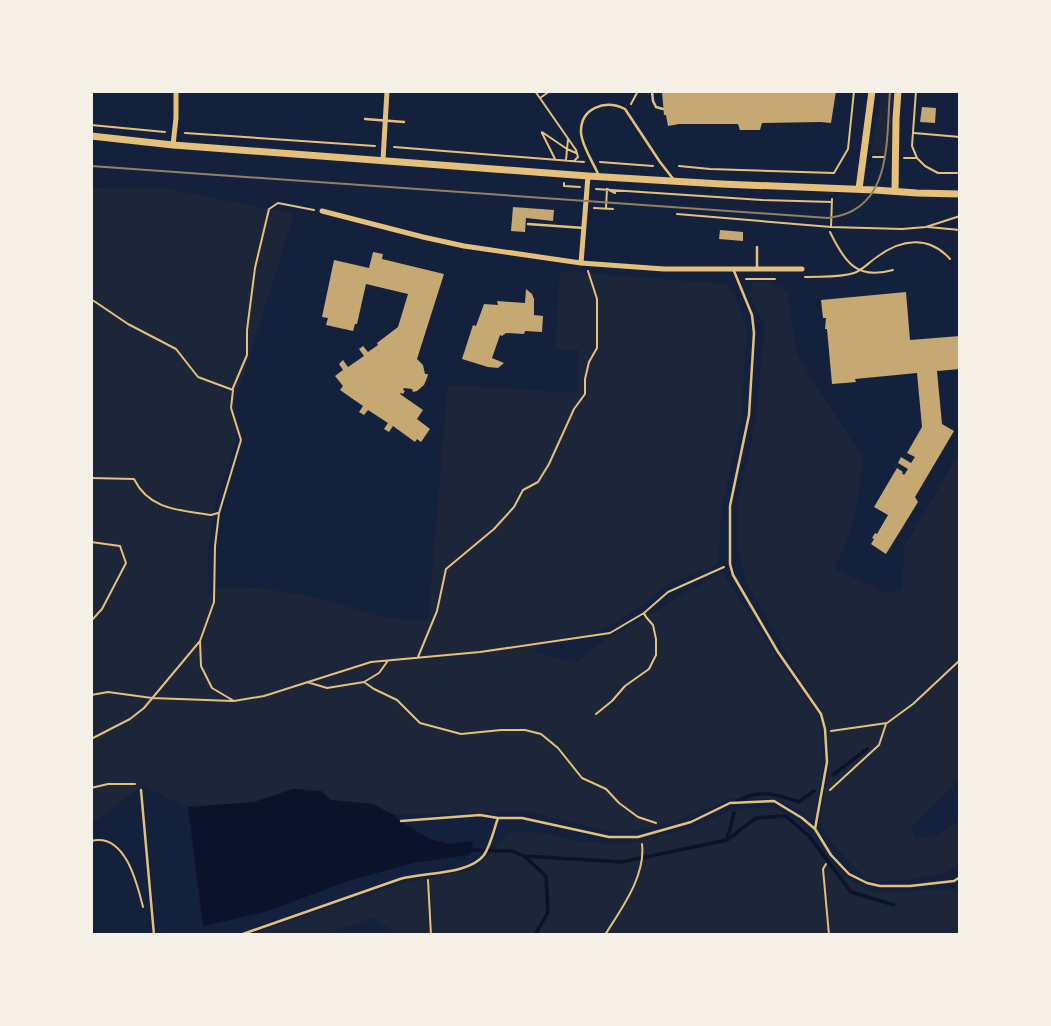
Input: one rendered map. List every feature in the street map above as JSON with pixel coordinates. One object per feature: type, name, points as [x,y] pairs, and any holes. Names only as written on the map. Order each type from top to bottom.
[{"type":"main road","points":[[859,189],[872,91]]},
{"type":"main road","points":[[895,191],[898,91]]},
{"type":"main road","points":[[91,136],[173,145],[564,175],[960,194]]},
{"type":"street","points":[[173,145],[176,91]]},
{"type":"street","points":[[383,160],[387,91]]},
{"type":"street","points":[[581,263],[587,176]]},
{"type":"street","points":[[322,211],[464,246],[581,263],[643,268],[802,269]]},
{"type":"lane","points":[[652,91],[656,107],[663,109]]},
{"type":"lane","points":[[600,177],[581,131],[583,121],[589,113],[606,104],[625,109],[675,181]]},
{"type":"lane","points":[[365,119],[404,122]]},
{"type":"lane","points":[[528,224],[583,228]]},
{"type":"lane","points":[[757,247],[757,269]]},
{"type":"lane","points":[[733,268],[752,315],[754,332],[749,415],[730,506],[730,564],[733,575],[778,652],[821,714],[825,729],[827,762],[815,829]]},
{"type":"lane","points":[[141,790],[154,935]]},
{"type":"lane","points":[[401,821],[480,815],[522,818],[609,838],[638,837],[691,822],[730,803],[774,801],[815,829],[831,855],[849,874],[867,883],[880,887],[910,886],[954,881],[960,877]]},
{"type":"lane","points":[[240,935],[394,881],[466,867],[477,862],[486,853],[498,818]]},
{"type":"path","points":[[535,91],[578,154]]},
{"type":"path","points":[[540,98],[550,91]]},
{"type":"path","points":[[631,104],[638,91]]},
{"type":"path","points":[[831,227],[834,173],[848,149],[854,91]]},
{"type":"path","points":[[916,91],[912,146],[917,158],[938,173],[960,173]]},
{"type":"path","points":[[556,160],[542,132],[578,154]]},
{"type":"path","points":[[913,133],[960,137]]},
{"type":"path","points":[[566,160],[568,139]]},
{"type":"path","points":[[574,161],[578,154]]},
{"type":"path","points":[[864,156],[917,158]]},
{"type":"path","points":[[679,166],[834,173]]},
{"type":"path","points":[[564,175],[564,186],[762,200],[832,202]]},
{"type":"path","points":[[607,190],[615,193]]},
{"type":"path","points":[[606,209],[607,190]]},
{"type":"path","points":[[678,197],[682,195]]},
{"type":"path","points":[[91,739],[131,719],[144,708],[200,641],[214,603],[215,546],[219,513],[241,440],[231,408],[233,390],[247,355],[247,330],[255,268],[269,209],[278,203],[322,211]]},
{"type":"path","points":[[585,208],[613,209]]},
{"type":"path","points":[[677,214],[831,227],[926,227],[960,230]]},
{"type":"path","points":[[926,227],[960,216]]},
{"type":"path","points":[[831,232],[843,257],[866,274],[893,270]]},
{"type":"path","points":[[805,277],[852,273],[883,253],[919,242],[935,246],[950,259]]},
{"type":"path","points":[[418,658],[438,611],[446,569],[494,529],[514,507],[523,490],[538,482],[549,464],[573,409],[585,394],[589,362],[597,348],[597,299],[587,270]]},
{"type":"path","points":[[737,279],[783,278]]},
{"type":"path","points":[[91,299],[128,324],[176,349],[198,377],[233,390]]},
{"type":"path","points":[[91,478],[134,479],[140,491],[163,507],[211,515],[219,513]]},
{"type":"path","points":[[91,542],[120,546],[126,564],[102,609],[91,621]]},
{"type":"path","points":[[91,695],[108,692],[152,698],[234,701],[264,696],[370,662],[480,652],[610,633],[644,613],[668,592],[730,564]]},
{"type":"path","points":[[596,714],[625,686],[649,668],[656,655],[653,625],[644,613]]},
{"type":"path","points":[[200,641],[201,666],[212,688],[234,701]]},
{"type":"path","points":[[825,729],[834,732],[887,723],[914,704],[960,660]]},
{"type":"path","points":[[306,682],[327,688],[364,682],[380,673],[388,661]]},
{"type":"path","points":[[364,682],[397,700],[420,723],[461,734],[501,730],[525,730],[541,734],[558,748],[582,778],[606,789],[638,817],[673,827]]},
{"type":"path","points":[[820,806],[828,792],[879,745],[887,723]]},
{"type":"path","points":[[91,788],[108,784],[136,784],[141,790]]},
{"type":"path","points":[[91,841],[99,839],[111,842],[121,851],[130,866],[143,907]]},
{"type":"path","points":[[605,935],[623,906],[641,865],[643,845]]},
{"type":"path","points":[[823,869],[829,935]]},
{"type":"path","points":[[428,873],[431,935]]},
{"type":"shaded area","points":[[880,91],[893,91],[891,154],[871,153]]},
{"type":"shaded area","points":[[159,187],[294,214],[233,408],[242,433],[235,434],[236,441],[217,496],[208,546],[209,597],[217,587],[258,588],[303,595],[391,618],[428,621],[448,385],[578,393],[579,350],[555,350],[560,271],[726,284],[737,301],[747,330],[741,425],[722,506],[718,563],[669,584],[609,626],[586,636],[543,643],[533,652],[577,662],[599,644],[722,572],[775,654],[819,715],[824,763],[814,821],[776,798],[730,799],[669,824],[620,834],[528,812],[392,814],[373,804],[331,800],[321,791],[293,789],[254,802],[188,807],[142,786],[91,824],[91,188]]},
{"type":"shaded area","points":[[753,281],[770,282],[787,291],[797,355],[863,458],[855,519],[835,569],[885,592],[902,590],[904,547],[960,452],[960,778],[911,827],[915,838],[934,837],[960,820],[960,864],[946,873],[907,880],[877,882],[866,879],[837,849],[820,822],[829,770],[823,716],[747,583],[738,551],[737,505],[755,425],[765,326],[748,292]]},
{"type":"shaded area","points":[[293,789],[321,791],[331,800],[373,804],[430,839],[449,844],[472,841],[473,850],[469,855],[413,863],[348,881],[265,912],[203,926],[188,807],[254,802]]},
{"type":"shaded area","points":[[774,807],[801,822],[826,858],[845,877],[872,892],[960,891],[960,935],[399,935],[373,918],[322,935],[248,935],[410,881],[472,870],[508,833],[532,831],[581,842],[625,844],[692,828],[734,809]]},
{"type":"building","points":[[836,91],[831,123],[762,123],[760,130],[740,130],[738,124],[668,126],[662,92]]},
{"type":"building","points":[[922,107],[936,108],[935,123],[920,122]]},
{"type":"building","points":[[513,207],[554,210],[553,221],[526,218],[525,232],[511,231]]},
{"type":"building","points":[[720,230],[743,232],[743,241],[719,239]]},
{"type":"building","points":[[373,252],[383,254],[382,259],[444,274],[417,359],[423,365],[425,374],[428,374],[427,378],[417,391],[404,388],[403,394],[400,394],[423,410],[417,419],[430,429],[421,442],[417,439],[415,442],[393,426],[389,432],[384,429],[388,423],[368,410],[364,415],[359,412],[363,406],[340,390],[343,386],[335,376],[343,370],[339,364],[343,360],[348,367],[364,356],[359,349],[363,346],[368,352],[398,327],[408,294],[366,284],[353,331],[326,325],[328,318],[322,317],[334,260],[369,268]]},
{"type":"building","points":[[526,289],[534,299],[534,315],[543,316],[542,332],[525,331],[524,334],[500,335],[492,358],[504,363],[498,368],[462,359],[473,325],[476,326],[484,304],[498,305],[497,301],[525,303]]},
{"type":"building","points":[[906,292],[910,340],[960,336],[960,369],[937,371],[942,424],[954,431],[915,497],[918,502],[886,554],[871,544],[874,539],[872,538],[888,515],[874,507],[897,468],[904,475],[908,469],[898,463],[901,457],[911,463],[915,457],[907,453],[922,427],[917,373],[832,384],[826,318],[823,318],[821,300]]},
{"type":"waterway","points":[[833,775],[867,749]]},
{"type":"waterway","points":[[737,801],[753,795],[768,794],[799,802],[814,791]]},
{"type":"waterway","points":[[727,840],[734,813]]},
{"type":"waterway","points":[[468,850],[512,851],[524,856],[622,862],[727,840],[756,818],[786,816],[809,836],[851,892],[894,905]]},
{"type":"waterway","points":[[524,856],[546,876],[548,912],[535,935]]},
{"type":"tram line","points":[[91,166],[828,218],[849,213],[865,202],[875,188],[886,151],[890,91]]}]
